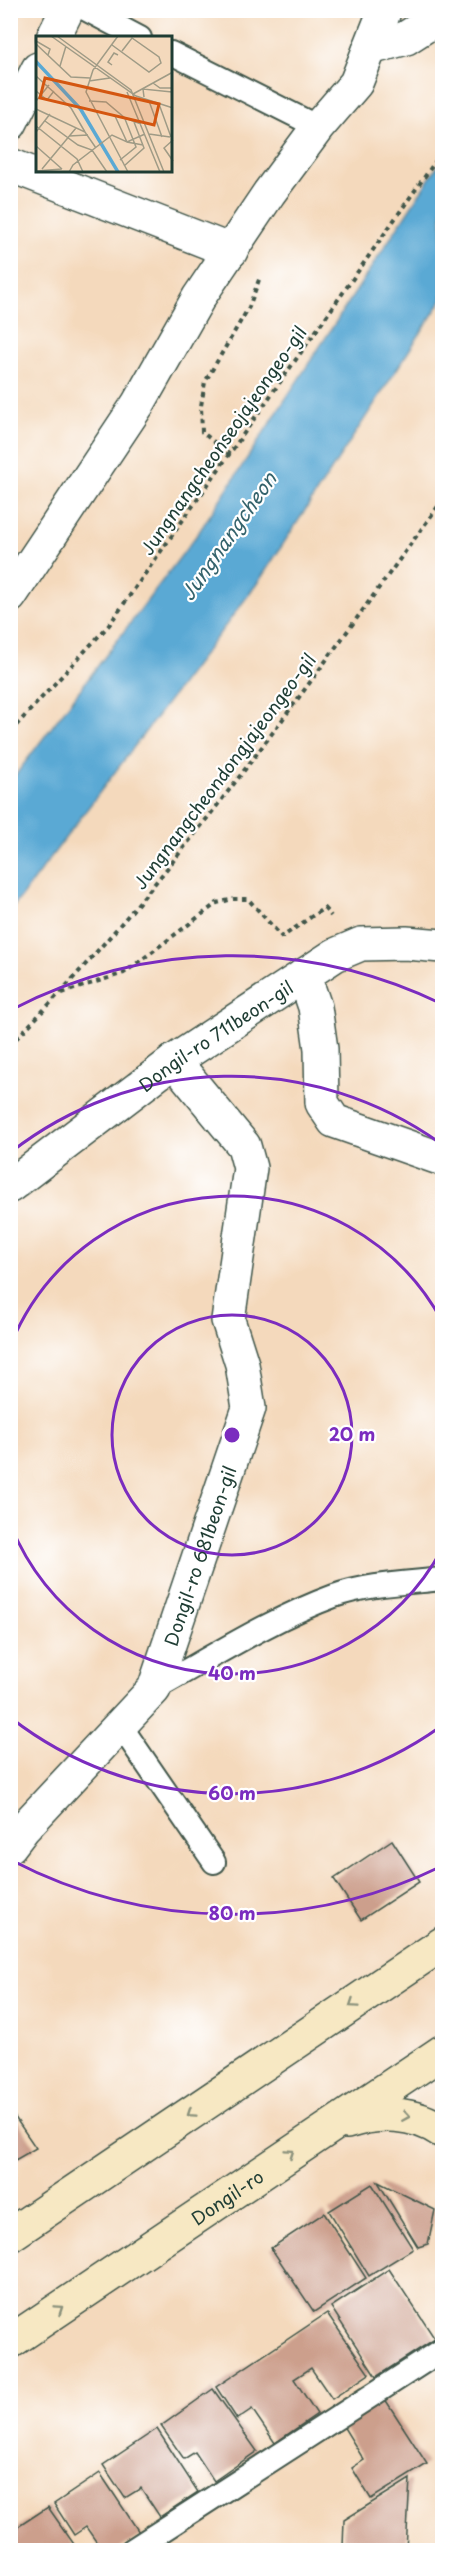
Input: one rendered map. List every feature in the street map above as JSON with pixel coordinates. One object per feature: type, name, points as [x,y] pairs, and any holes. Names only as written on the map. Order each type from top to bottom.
[{"type":"street","points":[[54,36],[67,10]]},
{"type":"street","points":[[10,596],[138,404],[199,297],[269,193],[318,127],[356,83],[383,15],[382,10]]},
{"type":"street","points":[[370,48],[406,38],[442,15]]},
{"type":"street","points":[[10,124],[36,73]]},
{"type":"street","points":[[10,165],[231,251]]},
{"type":"street","name":"Dongil-ro 711beon-gil","points":[[10,1186],[174,1061],[335,955],[361,944],[406,942],[442,946]]},
{"type":"street","points":[[304,975],[315,1007],[321,1049],[322,1102],[334,1121],[442,1159]]},
{"type":"street","name":"Dongil-ro 681beon-gil","points":[[10,1845],[154,1689],[249,1408],[242,1364],[228,1320],[250,1168],[244,1146],[174,1061]]},
{"type":"street","points":[[10,2235],[442,1944]]},
{"type":"street","points":[[401,1971],[442,1953]]},
{"type":"street","name":"Dongil-ro","points":[[10,2342],[440,2054]]},
{"type":"street","points":[[328,2128],[354,2119],[399,2115],[422,2119],[442,2131]]},
{"type":"lane","points":[[87,10],[136,36]]},
{"type":"lane","points":[[172,54],[318,127]]},
{"type":"lane","points":[[154,1689],[292,1615],[336,1596],[370,1588],[442,1579]]},
{"type":"lane","points":[[120,1725],[214,1862]]},
{"type":"lane","points":[[132,2550],[442,2350]]},
{"type":"path","name":"Jungnangcheonseojajeongeo-gil","points":[[10,732],[110,625],[442,152]]},
{"type":"path","points":[[230,455],[202,432],[201,406],[205,382],[249,307],[263,270]]},
{"type":"path","name":"Jungnangcheondongjajeongeo-gil","points":[[10,1045],[62,993],[133,912],[291,707],[442,501]]},
{"type":"path","points":[[62,993],[124,973],[217,903],[233,899],[248,899],[282,937],[324,908],[337,924]]},
{"type":"water","name":"Jungnangcheon","points":[[442,159],[442,300],[259,581],[11,910],[11,781],[199,532]]},
{"type":"building","points":[[392,1840],[419,1882],[361,1920],[334,1879]]},
{"type":"building","points":[[10,2110],[36,2148],[10,2163]]},
{"type":"building","points":[[378,2182],[435,2210],[428,2244],[418,2247]]},
{"type":"building","points":[[372,2184],[413,2249],[369,2276],[329,2211]]},
{"type":"building","points":[[324,2213],[366,2278],[314,2312],[271,2248]]},
{"type":"building","points":[[389,2269],[435,2339],[376,2377],[331,2307]]},
{"type":"building","points":[[327,2313],[369,2374],[332,2399],[311,2368],[294,2379],[317,2414],[275,2443],[252,2409],[237,2419],[216,2387]]},
{"type":"building","points":[[213,2389],[257,2451],[214,2481],[195,2452],[184,2459],[161,2426]]},
{"type":"building","points":[[385,2399],[427,2464],[371,2499],[352,2468],[364,2460],[343,2426]]},
{"type":"building","points":[[157,2429],[198,2492],[160,2517],[141,2488],[125,2498],[103,2465]]},
{"type":"building","points":[[100,2473],[141,2535],[118,2550],[102,2550],[86,2527],[74,2535],[54,2504]]},
{"type":"building","points":[[410,2479],[406,2550],[338,2550],[343,2547],[344,2520]]},
{"type":"building","points":[[48,2507],[78,2550],[10,2550],[10,2532]]}]
